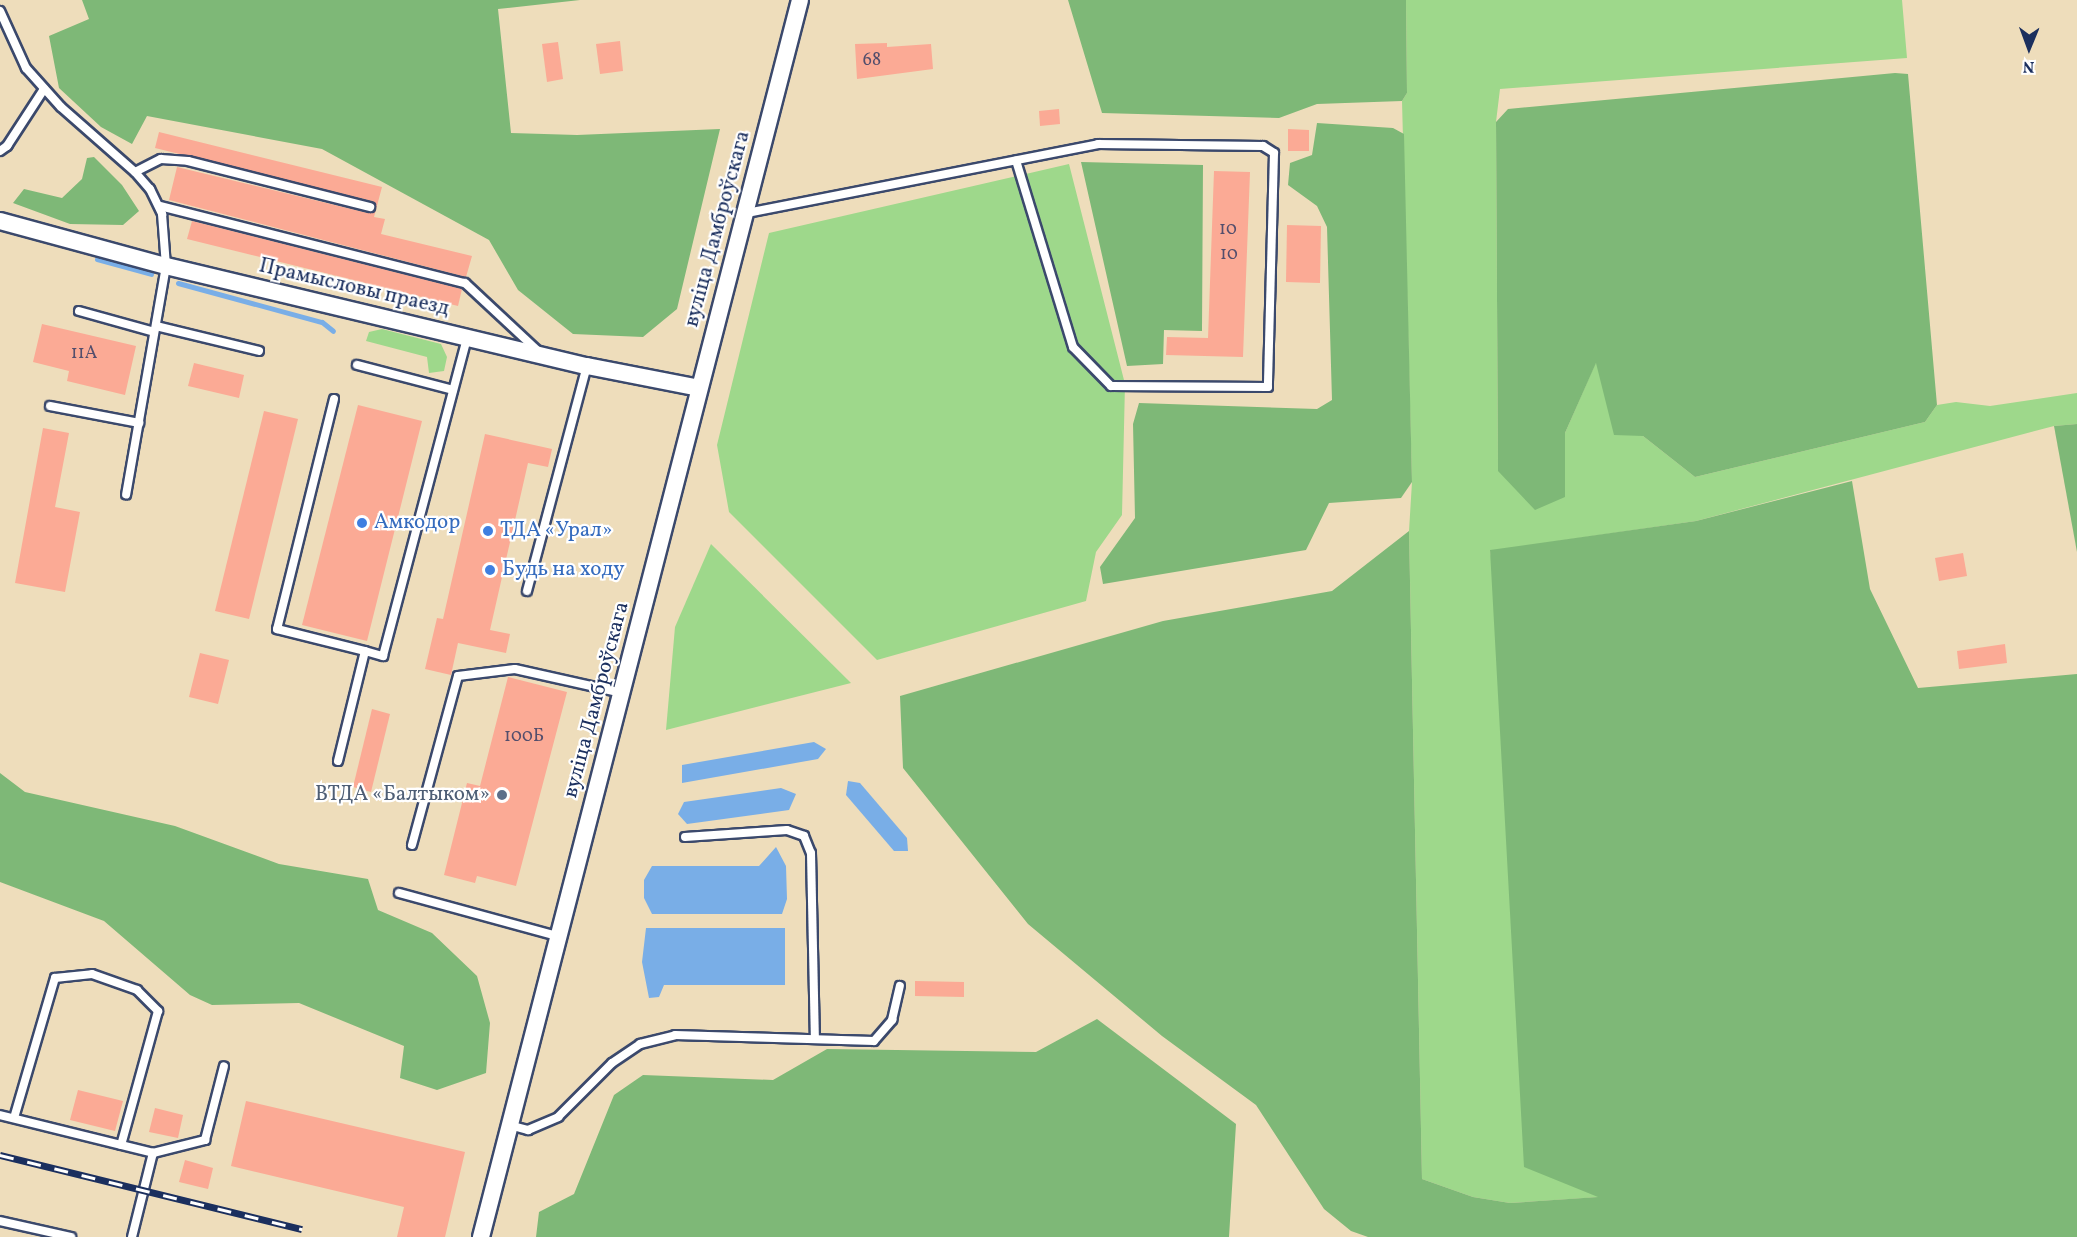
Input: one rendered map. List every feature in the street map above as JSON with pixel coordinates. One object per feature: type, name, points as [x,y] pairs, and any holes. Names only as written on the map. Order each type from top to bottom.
[{"type":"street","name":"вуліца Дамброўскага","points":[[481,1237],[699,388],[747,213],[800,0]]},
{"type":"street","name":"Прамысловы праезд","points":[[0,220],[166,266],[542,356],[699,388]]},
{"type":"lane","points":[[0,11],[26,68],[84,129],[135,172],[160,206],[166,266],[126,495]]},
{"type":"lane","points":[[0,151],[7,146],[44,88]]},
{"type":"lane","points":[[747,213],[1098,144],[1263,146],[1274,153],[1268,387],[1112,386],[1073,347],[1016,161]]},
{"type":"lane","points":[[135,172],[161,159],[188,161],[370,207]]},
{"type":"lane","points":[[160,206],[465,283],[542,356]]},
{"type":"lane","points":[[79,311],[259,351]]},
{"type":"lane","points":[[334,399],[277,629],[383,656],[467,338]]},
{"type":"lane","points":[[357,365],[453,390]]},
{"type":"lane","points":[[527,591],[587,366]]},
{"type":"lane","points":[[50,406],[139,423]]},
{"type":"lane","points":[[338,760],[365,651]]},
{"type":"lane","points":[[412,845],[458,676],[515,669],[622,693]]},
{"type":"lane","points":[[685,837],[787,830],[804,836],[812,853],[815,1039]]},
{"type":"lane","points":[[399,893],[557,936]]},
{"type":"lane","points":[[14,1118],[55,978],[92,974],[137,990],[158,1011],[121,1145]]},
{"type":"lane","points":[[509,1125],[528,1130],[558,1117],[612,1063],[640,1044],[675,1035],[874,1041],[892,1020],[900,986]]},
{"type":"lane","points":[[0,1115],[153,1153],[205,1140],[224,1066]]},
{"type":"lane","points":[[132,1237],[153,1153]]},
{"type":"lane","points":[[0,1221],[70,1237]]},
{"type":"green space","points":[[82,0],[580,0],[498,9],[511,133],[577,135],[720,129],[677,309],[643,337],[573,334],[518,290],[489,240],[322,149],[147,116],[132,144],[101,127],[59,88],[49,36],[89,19]]},
{"type":"green space","points":[[1068,0],[1406,0],[1407,93],[1402,101],[1317,104],[1279,118],[1102,113]]},
{"type":"green space","points":[[1406,0],[1902,0],[1907,58],[1500,89],[1496,122],[1498,470],[1516,487],[1565,497],[1565,433],[1596,362],[1643,436],[1695,477],[1925,422],[1937,405],[1956,402],[1990,406],[2077,393],[2077,424],[2054,426],[1696,521],[1490,551],[1600,1197],[1510,1203],[1473,1197],[1422,1179],[1409,531],[1412,482],[1402,101],[1407,93]]},
{"type":"green space","points":[[1895,73],[1908,74],[1937,405],[1925,422],[1695,477],[1643,436],[1614,435],[1596,363],[1565,433],[1565,497],[1535,510],[1498,471],[1496,122],[1508,109]]},
{"type":"green space","points":[[1317,123],[1393,128],[1404,134],[1412,482],[1401,498],[1329,503],[1306,550],[1103,584],[1100,567],[1135,518],[1133,424],[1139,403],[1317,409],[1332,400],[1327,227],[1317,206],[1288,185],[1290,163],[1312,155]]},
{"type":"green space","points":[[94,157],[122,185],[139,211],[123,225],[70,224],[13,203],[24,189],[62,198],[82,179],[87,158]]},
{"type":"green space","points":[[1081,162],[1203,165],[1202,331],[1164,330],[1163,364],[1127,366]]},
{"type":"green space","points":[[1069,164],[1125,384],[1122,515],[1096,552],[1086,601],[877,660],[729,512],[717,445],[769,233]]},
{"type":"green space","points":[[382,329],[441,344],[447,357],[444,371],[429,373],[427,357],[366,341],[369,332]]},
{"type":"green space","points":[[2077,424],[2077,552],[2054,426]]},
{"type":"green space","points":[[1852,481],[1870,589],[1918,688],[2077,674],[2077,1237],[1368,1237],[1351,1231],[1324,1209],[1256,1105],[1162,1036],[1028,924],[903,768],[900,696],[1163,621],[1332,591],[1409,531],[1422,1179],[1473,1197],[1510,1203],[1598,1197],[1524,1167],[1490,550],[1696,521]]},
{"type":"green space","points":[[711,544],[851,683],[666,730],[675,627]]},
{"type":"green space","points":[[0,773],[25,792],[175,826],[279,864],[368,879],[378,910],[432,933],[477,976],[490,1023],[486,1073],[437,1090],[400,1078],[404,1046],[299,1003],[212,1005],[190,995],[104,921],[0,882]]},
{"type":"green space","points":[[1097,1019],[1236,1124],[1229,1237],[536,1237],[539,1212],[574,1194],[614,1095],[643,1075],[773,1080],[827,1049],[1036,1052]]},
{"type":"water","points":[[814,742],[826,749],[818,759],[682,783],[682,765]]},
{"type":"water","points":[[848,781],[860,783],[907,838],[908,851],[894,851],[846,795]]},
{"type":"water","points":[[781,788],[796,794],[789,810],[687,824],[678,814],[684,802]]},
{"type":"water","points":[[776,847],[786,866],[787,899],[782,914],[652,914],[644,898],[644,880],[652,866],[759,866]]},
{"type":"water","points":[[646,928],[785,928],[785,985],[664,985],[659,997],[649,998],[642,962]]},
{"type":"building","points":[[620,41],[623,71],[600,74],[596,44]]},
{"type":"building","points":[[558,42],[563,79],[547,82],[542,44]]},
{"type":"building","points":[[887,43],[887,47],[931,44],[933,69],[857,79],[855,44]]},
{"type":"building","points":[[1059,109],[1060,124],[1040,126],[1039,111]]},
{"type":"building","points":[[1288,129],[1309,130],[1309,151],[1288,151]]},
{"type":"building","points":[[159,132],[382,187],[374,217],[385,219],[381,234],[472,256],[466,277],[169,200],[177,167],[368,213],[376,208],[372,201],[155,148]]},
{"type":"building","points":[[1214,171],[1250,172],[1243,357],[1166,355],[1167,337],[1208,338]]},
{"type":"building","points":[[192,221],[462,289],[458,306],[187,239]]},
{"type":"building","points":[[1287,225],[1321,226],[1320,283],[1286,282]]},
{"type":"building","points":[[42,324],[136,346],[125,395],[67,381],[69,371],[33,362]]},
{"type":"building","points":[[194,363],[244,375],[239,398],[188,386]]},
{"type":"building","name":"Амкодор","points":[[358,405],[422,421],[367,641],[302,625]]},
{"type":"building","points":[[264,411],[298,419],[249,619],[215,611]]},
{"type":"building","points":[[43,428],[69,433],[55,507],[80,512],[65,592],[15,583]]},
{"type":"building","name":"ТДА «Урал»","points":[[485,434],[552,449],[548,467],[528,463],[490,630],[510,634],[506,653],[458,643],[451,675],[425,669],[437,618],[443,619]]},
{"type":"building","points":[[1963,553],[1967,576],[1939,581],[1935,558]]},
{"type":"building","points":[[2005,644],[2007,663],[1959,669],[1957,651]]},
{"type":"building","points":[[200,653],[229,660],[218,704],[189,697]]},
{"type":"building","points":[[508,677],[567,692],[516,886],[477,876],[475,883],[444,875],[467,783],[480,786]]},
{"type":"building","points":[[372,709],[390,714],[371,792],[353,787]]},
{"type":"building","points":[[915,981],[964,982],[964,997],[915,996]]},
{"type":"building","points":[[78,1090],[123,1101],[115,1131],[70,1120]]},
{"type":"building","points":[[246,1101],[465,1152],[445,1237],[397,1237],[404,1207],[231,1166]]},
{"type":"building","points":[[155,1108],[183,1115],[178,1138],[149,1132]]},
{"type":"building","points":[[185,1160],[213,1168],[208,1189],[179,1182]]},
{"type":"waterway","points":[[97,259],[151,274]]},
{"type":"waterway","points":[[178,283],[322,322],[333,331]]},
{"type":"railway","points":[[0,1155],[302,1229]]},
{"type":"place","name":"Амкодор","points":[[362,523]]},
{"type":"place","name":"ТДА «Урал»","points":[[488,531]]},
{"type":"place","name":"Будь на ходу","points":[[490,570]]},
{"type":"place","name":"ВТДА «Балтыком»","points":[[502,795]]}]
